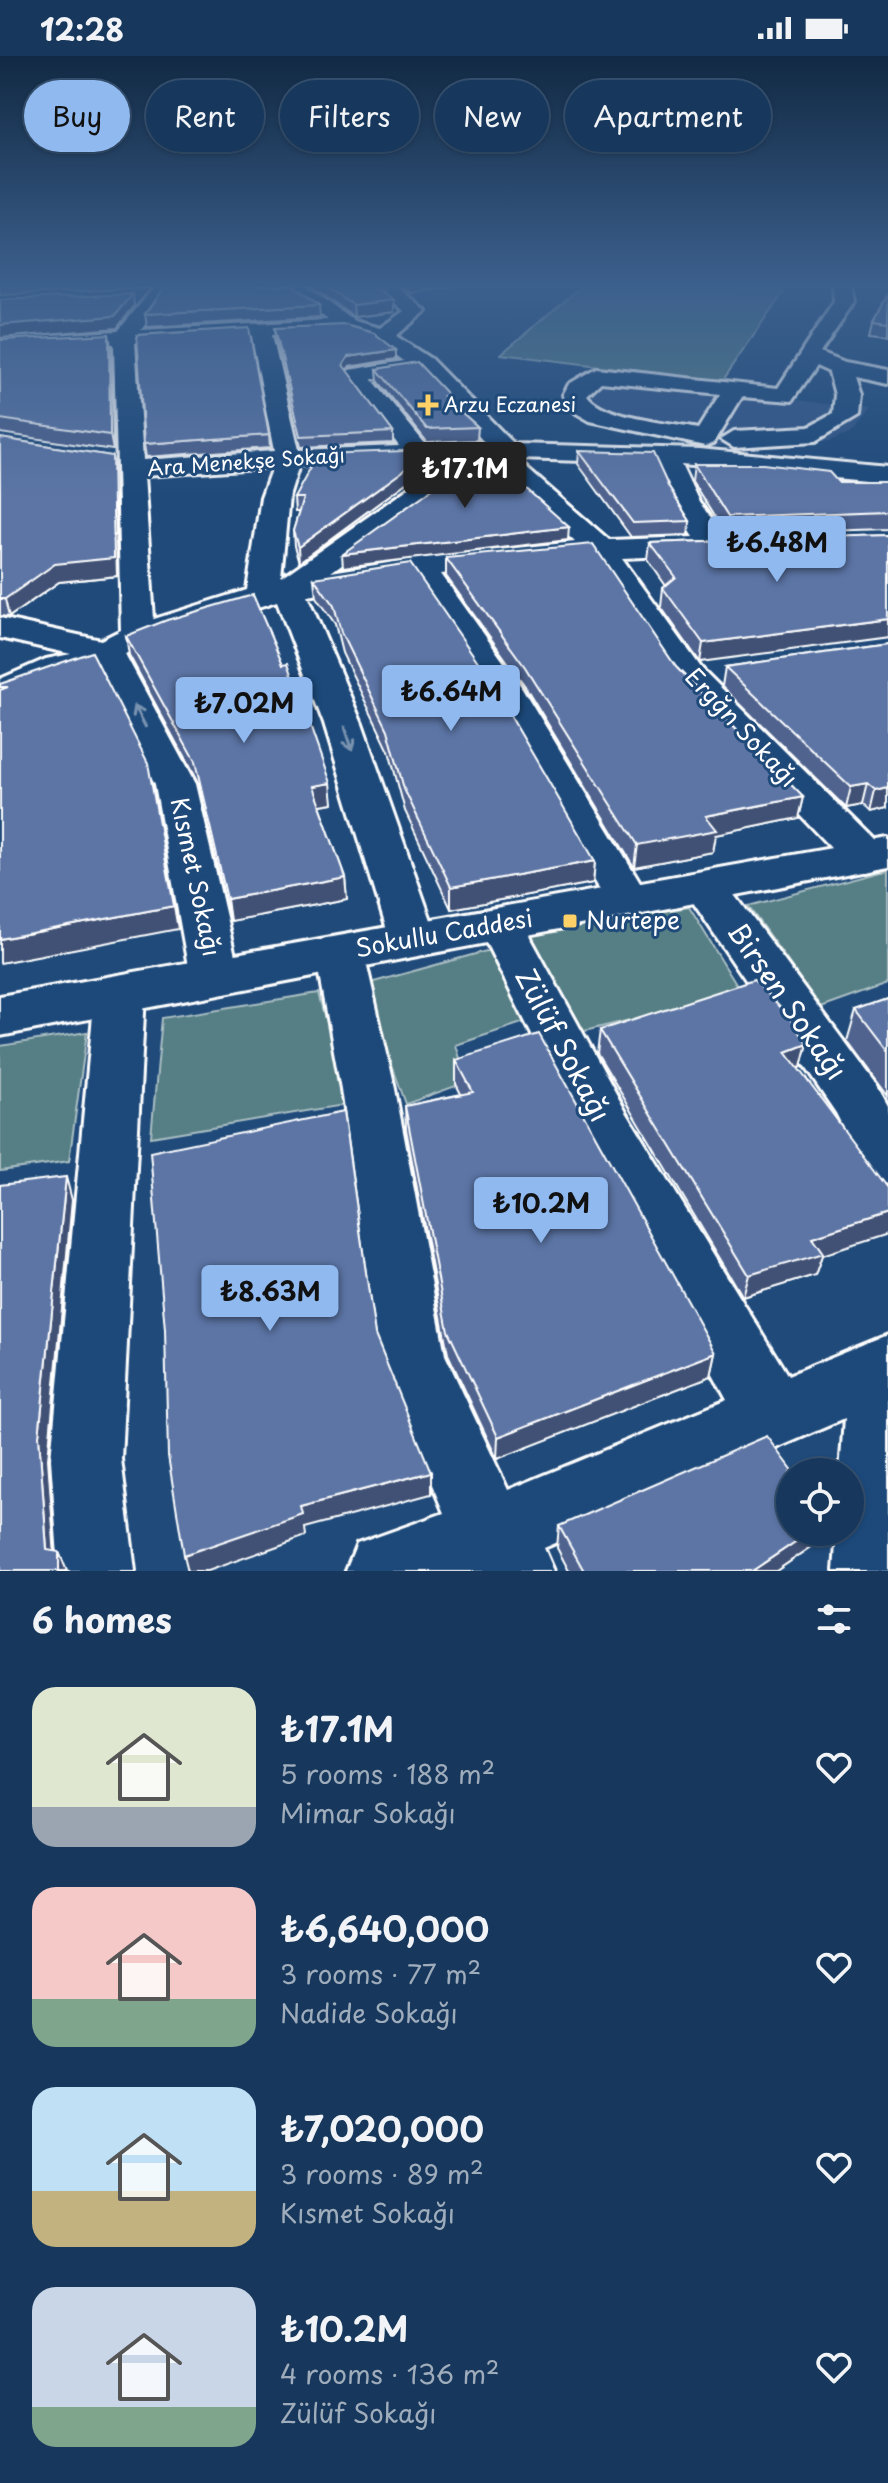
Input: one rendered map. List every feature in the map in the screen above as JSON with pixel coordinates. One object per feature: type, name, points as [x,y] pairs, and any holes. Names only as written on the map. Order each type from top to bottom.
[{"type":"main road","name":"Sokullu Caddesi","points":[[0,1016],[876,854]]},
{"type":"street","points":[[107,650],[130,466],[125,356]]},
{"type":"street","points":[[266,356],[288,458],[275,497],[275,591],[343,724],[414,940]]},
{"type":"street","name":"Ergğn Sokağı","points":[[411,356],[423,364],[488,450],[601,549],[689,677],[876,854]]},
{"type":"street","points":[[808,356],[804,369],[784,396],[596,375],[575,393],[584,408],[599,416],[699,448],[847,470],[883,486]]},
{"type":"street","points":[[810,356],[839,368],[888,377]]},
{"type":"street","points":[[417,451],[357,375],[423,364]]},
{"type":"street","points":[[699,448],[815,434],[845,417],[847,395],[839,368]]},
{"type":"street","points":[[699,448],[735,389]]},
{"type":"street","name":"Ara Menekşe Sokağı","points":[[101,459],[130,466],[417,451],[488,450],[664,456],[699,448]]},
{"type":"street","points":[[275,591],[488,450]]},
{"type":"street","points":[[664,456],[684,500],[714,545]]},
{"type":"street","points":[[0,692],[59,667],[275,591],[420,567],[601,549],[746,544]]},
{"type":"street","points":[[420,567],[465,626],[502,684],[628,900]]},
{"type":"street","points":[[0,628],[107,650]]},
{"type":"street","points":[[0,701],[69,673],[107,650]]},
{"type":"street","name":"Kısmet Sokağı","points":[[107,650],[175,784],[215,977]]},
{"type":"street","points":[[689,677],[735,671]]},
{"type":"street","name":"Birsen Sokağı","points":[[705,886],[858,1101],[888,1160]]},
{"type":"street","name":"Zülüf Sokağı","points":[[500,924],[606,1128],[773,1415]]},
{"type":"street","points":[[340,953],[368,1089],[412,1358],[503,1553]]},
{"type":"street","points":[[97,1571],[86,1459],[120,994]]},
{"type":"street","points":[[384,1571],[503,1553],[773,1415],[884,1368],[872,1571]]},
{"type":"shaded area","points":[[600,373],[869,410],[851,433],[829,442],[713,446],[641,436],[602,423],[566,392],[575,380]]},
{"type":"green space","points":[[515,356],[740,356],[722,381]]},
{"type":"green space","points":[[888,869],[888,984],[821,1008],[748,906]]},
{"type":"green space","points":[[689,907],[742,993],[580,1032],[526,934]]},
{"type":"green space","points":[[501,947],[534,1019],[456,1045],[467,1082],[406,1104],[363,985]]},
{"type":"green space","points":[[319,993],[349,1104],[151,1137],[162,1018]]},
{"type":"green space","points":[[87,1032],[69,1161],[0,1171],[0,1046]]},
{"type":"building","points":[[0,356],[109,356],[110,435],[0,419]]},
{"type":"building","points":[[138,356],[254,356],[269,435],[144,444]]},
{"type":"building","points":[[282,356],[357,356],[348,357],[343,365],[393,432],[301,436]]},
{"type":"building","points":[[417,362],[448,395],[443,396],[478,427],[427,429],[377,369]]},
{"type":"building","points":[[0,438],[112,456],[114,558],[55,564],[5,599],[0,599]]},
{"type":"building","points":[[432,450],[298,547],[293,531],[303,498],[294,498],[318,454]]},
{"type":"building","points":[[473,451],[484,451],[569,527],[342,554],[428,492]]},
{"type":"building","points":[[579,451],[653,453],[669,488],[690,521],[633,523]]},
{"type":"building","points":[[694,464],[763,464],[829,472],[838,482],[888,482],[888,511],[727,517]]},
{"type":"building","points":[[888,535],[888,619],[703,643],[663,588],[676,577],[650,543]]},
{"type":"building","points":[[593,544],[676,667],[803,797],[706,816],[717,830],[637,845],[525,667],[446,558]]},
{"type":"building","points":[[410,563],[483,669],[595,861],[451,887],[404,789],[388,730],[341,633],[334,606],[314,578]]},
{"type":"building","points":[[253,595],[283,664],[288,663],[330,783],[312,786],[345,877],[227,899],[195,762],[126,636],[167,620]]},
{"type":"building","points":[[888,644],[888,788],[876,791],[868,784],[851,787],[725,667]]},
{"type":"building","points":[[92,652],[148,763],[174,906],[0,939],[0,690],[8,687],[0,687],[0,684]]},
{"type":"building","points":[[754,980],[788,1016],[807,1044],[786,1052],[888,1188],[888,1213],[812,1237],[823,1253],[749,1275],[600,1030]]},
{"type":"building","points":[[888,999],[888,1052],[856,1010]]},
{"type":"building","points":[[539,1034],[716,1353],[498,1437],[448,1331],[405,1106],[473,1092],[456,1060]]},
{"type":"building","points":[[343,1112],[375,1335],[431,1472],[301,1506],[303,1514],[184,1555],[168,1456],[165,1330],[150,1152]]},
{"type":"building","points":[[66,1177],[39,1436],[47,1550],[59,1552],[59,1571],[0,1571],[0,1185]]},
{"type":"building","points":[[767,1436],[784,1458],[776,1458],[776,1546],[789,1546],[752,1571],[584,1571],[559,1526]]},
{"type":"place","name":"Arzu Eczanesi","points":[[428,405]]},
{"type":"place","name":"Nurtepe","points":[[570,921]]}]
